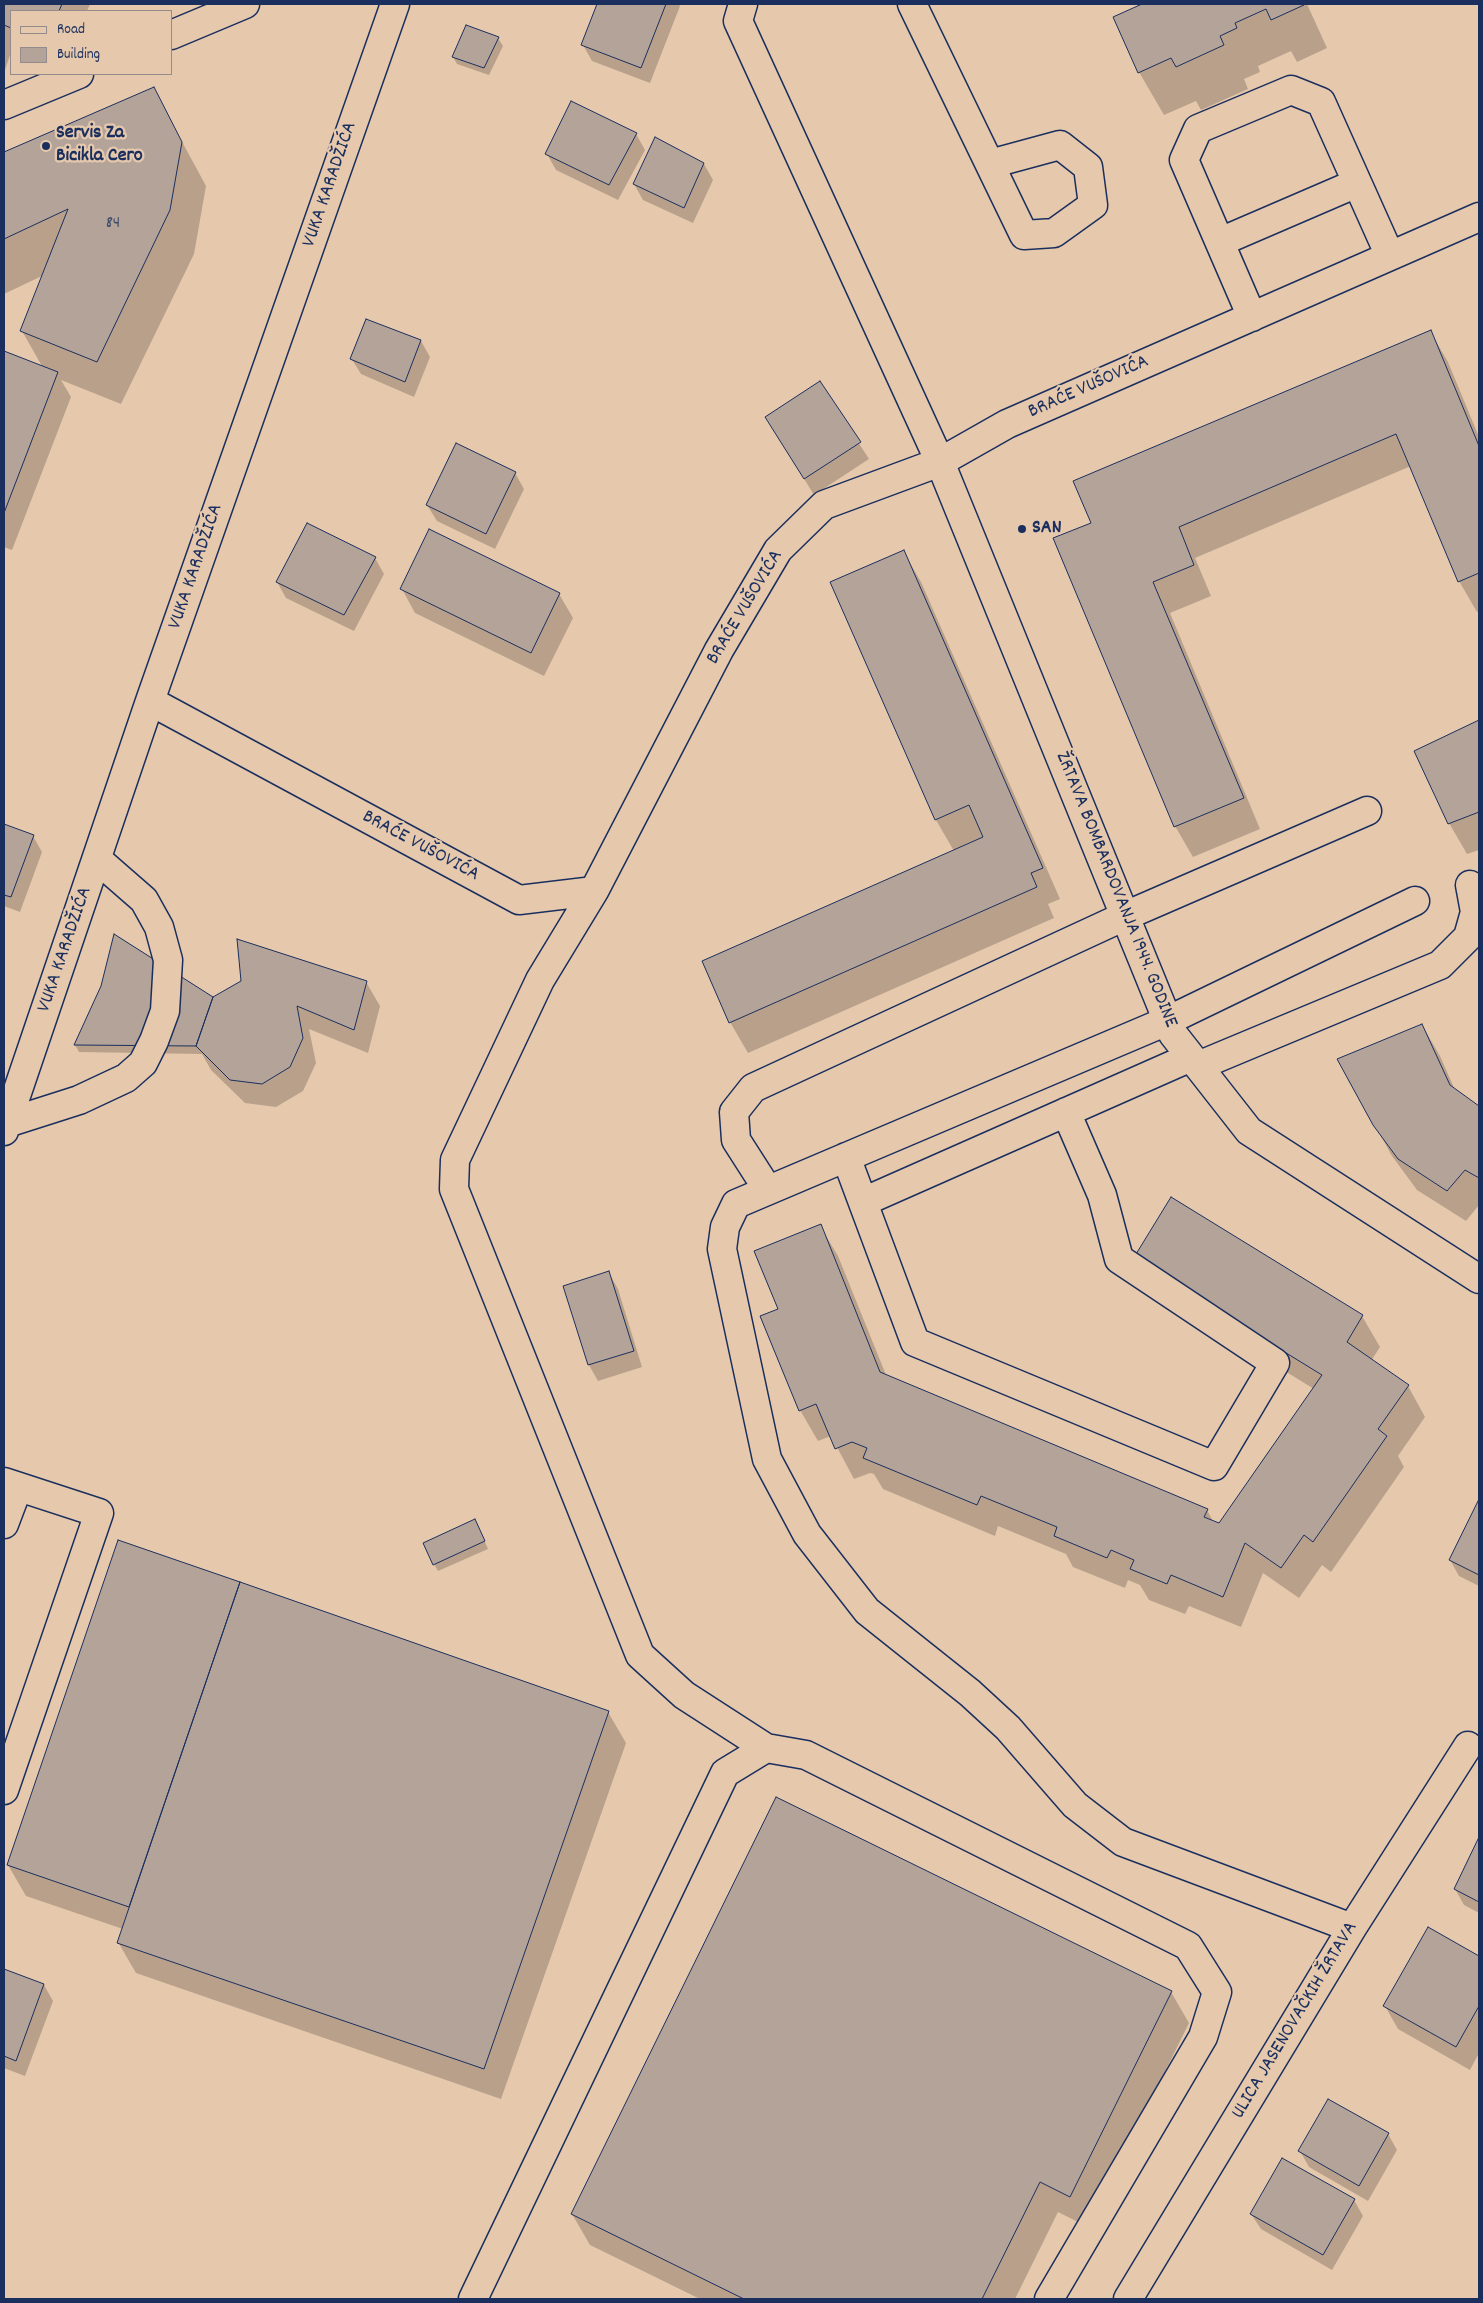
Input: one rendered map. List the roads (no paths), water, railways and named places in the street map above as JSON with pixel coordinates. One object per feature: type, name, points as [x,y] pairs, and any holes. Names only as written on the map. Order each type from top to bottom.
[{"type":"street","points":[[172,35],[245,4]]},
{"type":"street","name":"VUKA KARADŽIĆA","points":[[5,1127],[150,701],[395,4]]},
{"type":"street","name":"ŽRTAVA BOMBARDOVANJA 1944. GODINE","points":[[743,4],[738,21],[940,462],[1173,1034],[1249,1131],[1479,1278]]},
{"type":"street","points":[[912,4],[990,164]]},
{"type":"street","points":[[4,105],[77,75]]},
{"type":"street","points":[[1252,317],[1184,160],[1198,129],[1291,90],[1321,102],[1390,256]]},
{"type":"street","points":[[1220,242],[1357,183]]},
{"type":"street","name":"BRAĆE VUŠOVIĆA","points":[[150,701],[519,900],[594,891],[719,650],[778,550],[824,505],[940,462],[1007,424],[1479,217]]},
{"type":"street","points":[[768,1190],[736,1140],[734,1112],[753,1088],[1125,916],[1366,811]]},
{"type":"street","points":[[5,1127],[79,1100],[126,1078],[143,1063],[154,1041],[165,1011],[168,960],[159,927],[144,900],[96,859]]},
{"type":"street","points":[[863,1202],[1066,1112],[1440,965],[1468,937],[1475,912],[1470,885]]},
{"type":"street","points":[[594,891],[540,980],[454,1160],[454,1189],[640,1655],[684,1695],[766,1748],[806,1755],[1188,1946],[1218,1992],[1203,2038],[1049,2299]]},
{"type":"street","points":[[1352,1928],[1123,1842],[1075,1805],[1008,1728],[976,1698],[867,1611],[808,1534],[767,1459],[722,1249],[725,1227],[736,1204],[1167,1021],[1415,901]]},
{"type":"street","points":[[846,1157],[915,1342],[1214,1466],[1275,1363],[1118,1259],[1102,1194],[1066,1112]]},
{"type":"street","points":[[4,1524],[11,1484],[99,1513],[4,1790]]},
{"type":"street","name":"ULICA JASENOVAČKIH ŽRTAVA","points":[[1128,2299],[1352,1928],[1468,1746]]},
{"type":"street","points":[[473,2299],[725,1773],[766,1748]]},
{"type":"place","name":"Servis Za Bicikla Cero","points":[[46,146]]},
{"type":"place","name":"SAN","points":[[1022,529]]}]
